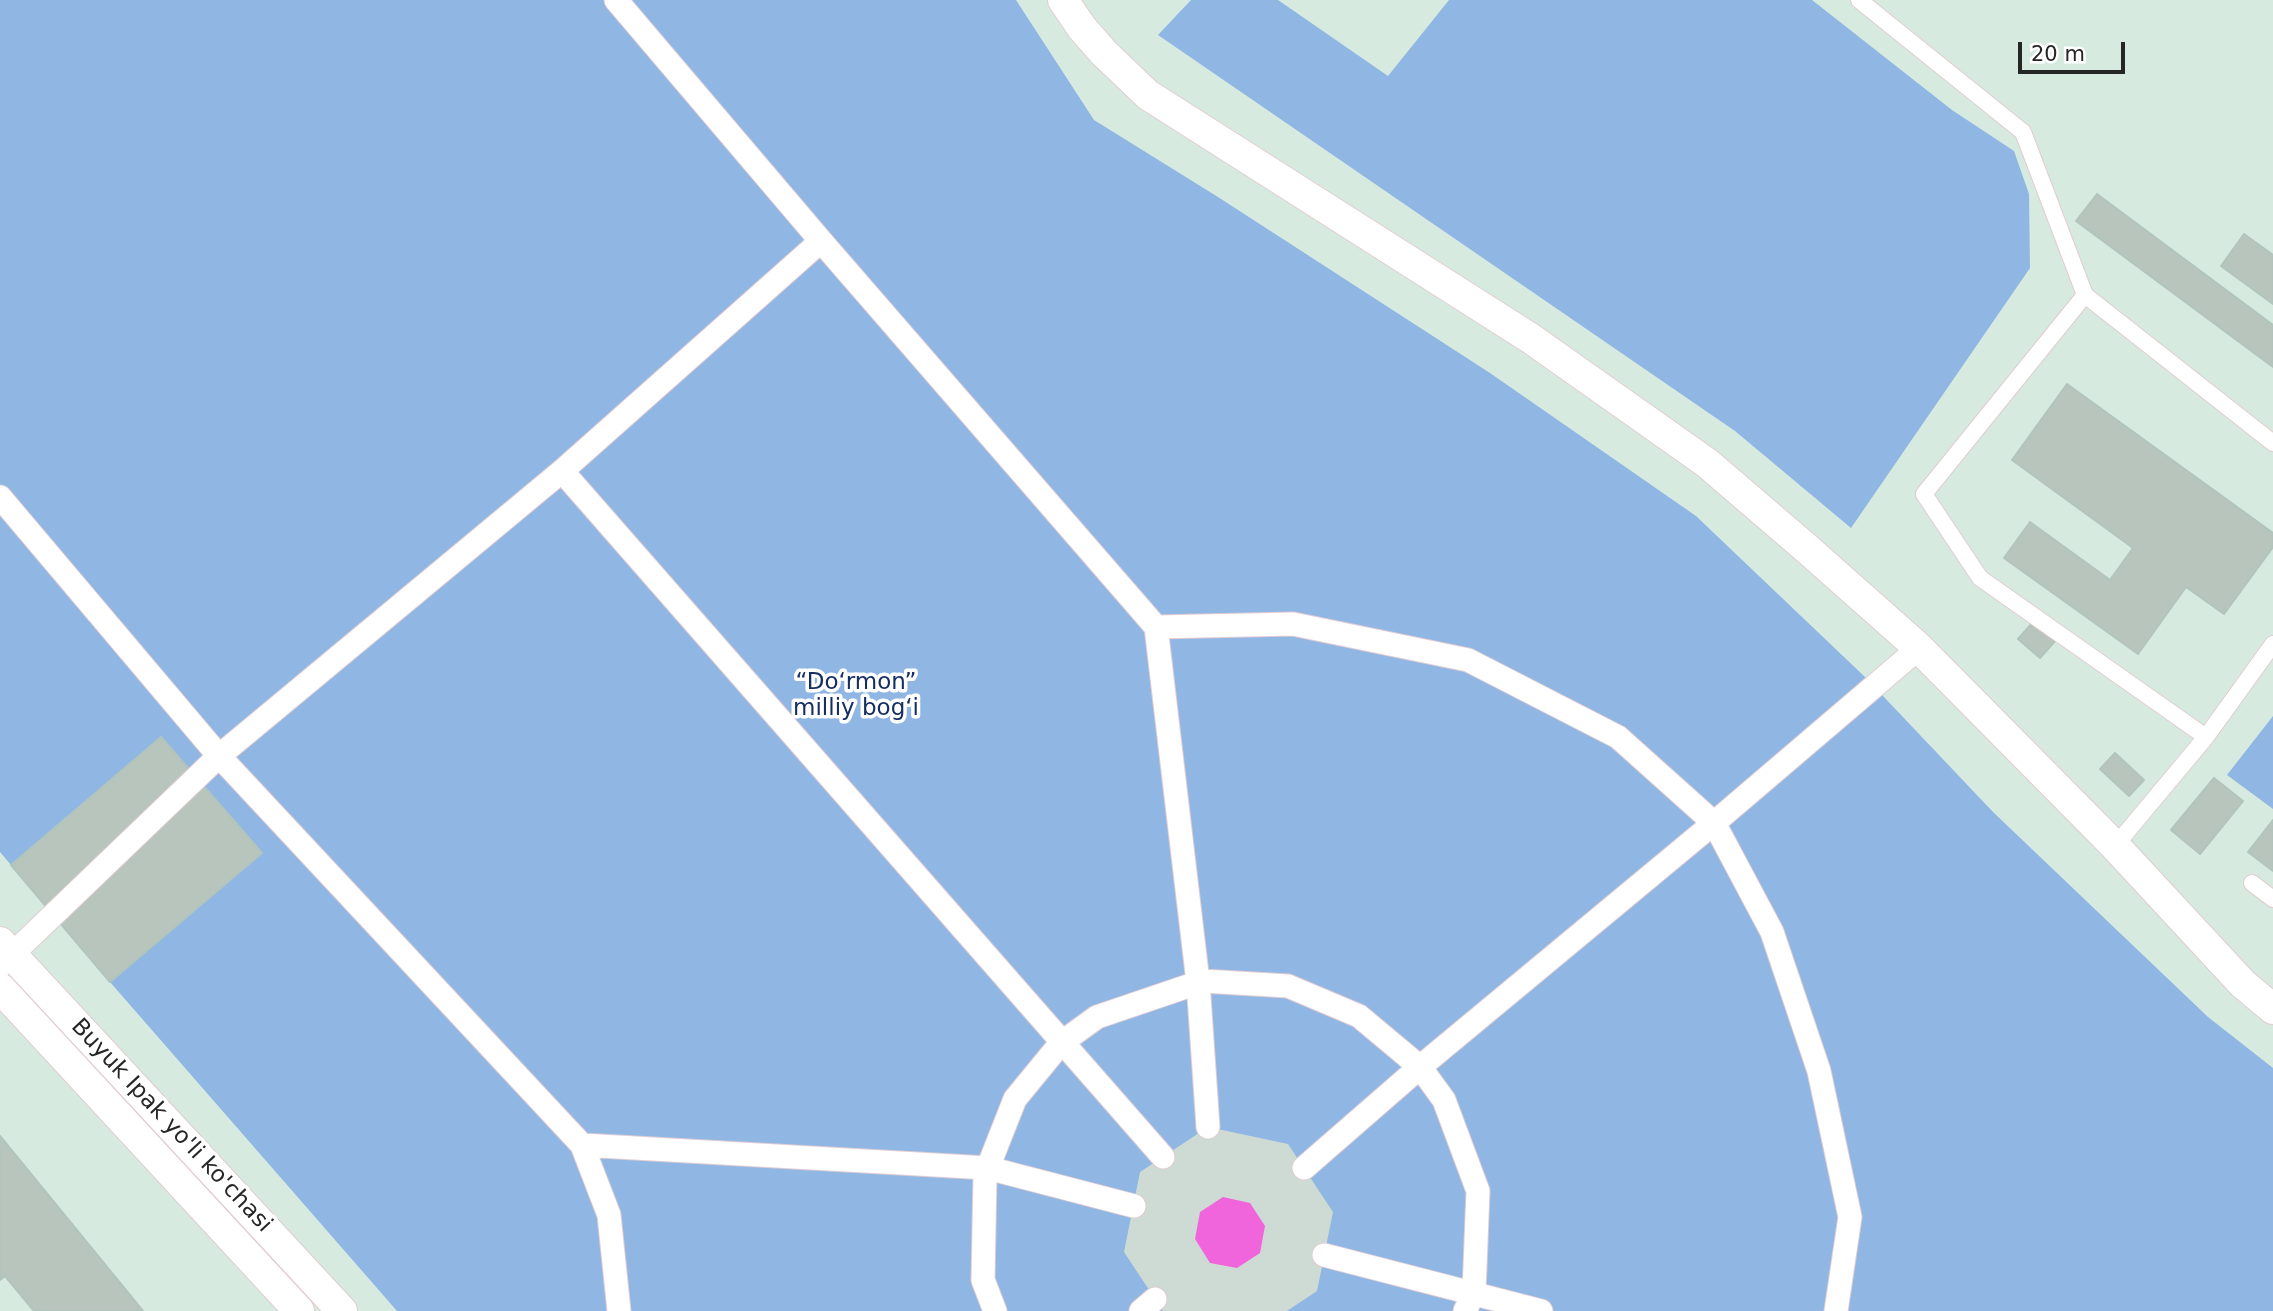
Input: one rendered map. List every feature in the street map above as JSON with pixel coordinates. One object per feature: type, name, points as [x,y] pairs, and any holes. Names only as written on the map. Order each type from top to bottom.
[{"type":"street","points":[[616,0],[1156,627],[1198,982],[1208,1127]]},
{"type":"street","points":[[1063,0],[1082,28],[1104,53],[1148,94],[1530,338],[1707,463],[1919,648],[2115,846],[2244,984],[2273,1009]]},
{"type":"street","points":[[4,954],[219,756],[562,471],[821,241]]},
{"type":"street","points":[[562,471],[1163,1157]]},
{"type":"street","points":[[0,497],[219,756],[582,1145],[609,1215],[619,1311]]},
{"type":"street","points":[[1156,627],[1293,624],[1468,660],[1618,737],[1714,824],[1772,932],[1819,1071],[1850,1217],[1836,1311]]},
{"type":"street","points":[[1304,1168],[1420,1066],[1714,824],[1919,648]]},
{"type":"street","name":"Buyuk Ipak yo'li ko'chasi","points":[[4,954],[342,1311]]},
{"type":"street","points":[[995,1311],[983,1280],[985,1175],[1015,1099],[1062,1044],[1097,1017],[1198,982],[1288,986],[1359,1016],[1420,1066],[1444,1100],[1478,1191],[1469,1302]]},
{"type":"street","name":"Buyuk Ipak yo'li ko'chasi","points":[[0,988],[299,1311]]},
{"type":"street","points":[[582,1145],[988,1168],[1134,1206]]},
{"type":"street","points":[[1324,1255],[1469,1302],[1541,1311]]},
{"type":"lane","points":[[1859,0],[2023,132],[2085,295],[2273,443]]},
{"type":"lane","points":[[2085,295],[1924,494],[1980,578],[2206,737]]},
{"type":"lane","points":[[2115,846],[2206,737],[2273,644]]},
{"type":"lane","points":[[2252,883],[2273,899]]},
{"type":"green space","name":"“Do‘rmon” milliy bog‘i","points":[[0,0],[1016,0],[1094,120],[1490,373],[1696,516],[1865,677],[1993,812],[2208,1017],[2273,1068],[2273,1311],[397,1311],[110,982],[261,853],[161,738],[11,865],[0,852]]},
{"type":"green space","points":[[1191,0],[1278,0],[1388,76],[1449,0],[1812,0],[1952,110],[2014,151],[2029,194],[2030,268],[1851,528],[1735,431],[1158,35]]},
{"type":"green space","points":[[2273,716],[2273,809],[2227,775]]},
{"type":"shaded area","points":[[1208,1127],[1288,1144],[1333,1212],[1317,1291],[1287,1311],[1163,1311],[1124,1252],[1140,1172]]},
{"type":"shaded area","points":[[1223,1197],[1250,1203],[1265,1226],[1260,1253],[1237,1268],[1210,1263],[1195,1239],[1200,1212]]},
{"type":"building","points":[[2097,194],[2273,325],[2273,367],[2076,221]]},
{"type":"building","points":[[2244,234],[2273,255],[2273,304],[2221,266]]},
{"type":"building","points":[[2067,384],[2273,533],[2273,547],[2224,614],[2186,587],[2138,654],[2004,558],[2030,522],[2110,580],[2133,548],[2012,460]]},
{"type":"building","points":[[2034,621],[2056,640],[2040,658],[2018,639]]},
{"type":"building","points":[[161,737],[262,853],[110,982],[11,865]]},
{"type":"building","points":[[2115,753],[2144,780],[2129,796],[2100,769]]},
{"type":"building","points":[[2214,778],[2243,801],[2200,854],[2171,830]]},
{"type":"building","points":[[2273,820],[2273,871],[2248,852]]},
{"type":"building","points":[[0,1136],[143,1311],[34,1311],[5,1276],[0,1280]]}]
